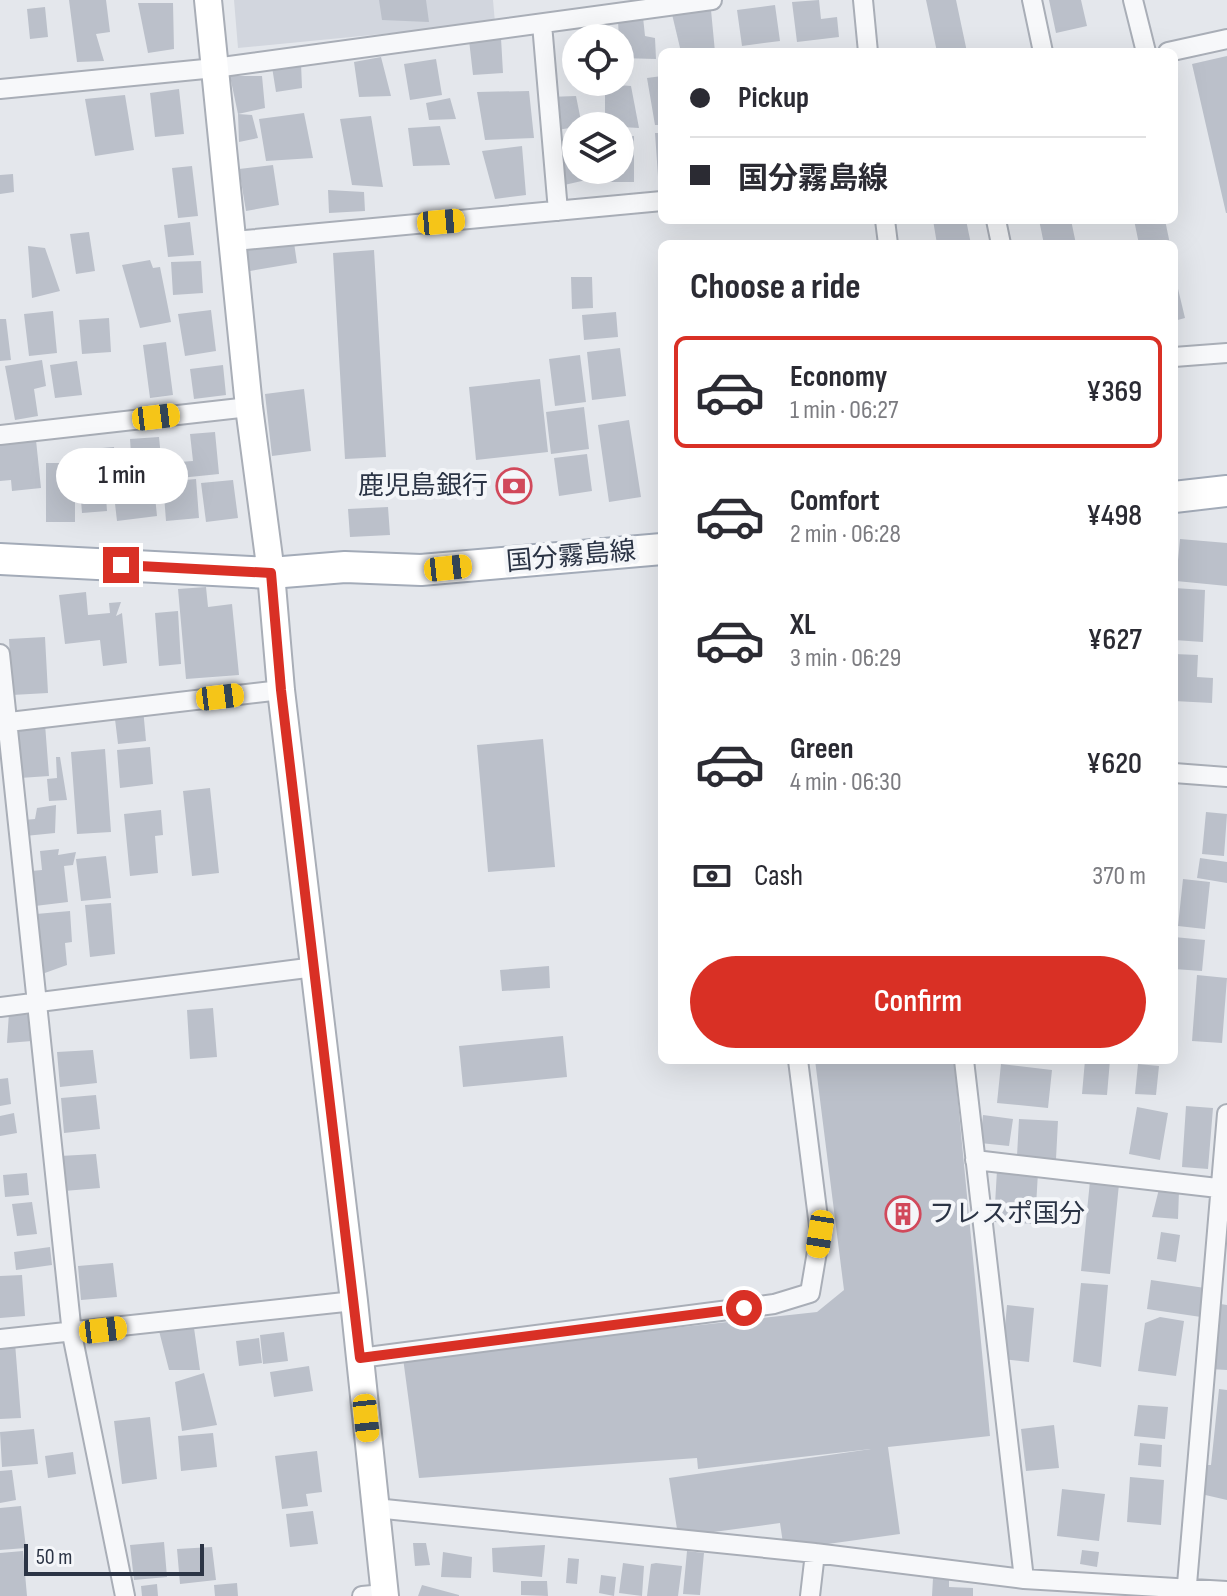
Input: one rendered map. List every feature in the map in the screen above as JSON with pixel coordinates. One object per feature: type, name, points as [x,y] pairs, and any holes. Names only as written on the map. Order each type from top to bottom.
[{"type":"main road","points":[[1178,497],[1227,491]]},
{"type":"main road","name":"国分霧島線","points":[[0,559],[271,573],[345,567],[421,570],[658,549]]},
{"type":"street","points":[[208,0],[249,407],[271,573],[281,690],[354,1301],[375,1508],[377,1595]]},
{"type":"street","points":[[0,89],[215,68],[712,0]]},
{"type":"street","points":[[863,0],[868,48]]},
{"type":"street","points":[[1032,0],[1042,48]]},
{"type":"street","points":[[1133,0],[1145,48]]},
{"type":"street","points":[[542,24],[558,211]]},
{"type":"street","points":[[1178,50],[1227,39]]},
{"type":"street","points":[[234,241],[658,201]]},
{"type":"street","points":[[1178,357],[1227,353]]},
{"type":"street","points":[[0,435],[249,407]]},
{"type":"street","points":[[0,654],[4,722],[38,1002],[72,1334],[125,1596]]},
{"type":"street","points":[[4,722],[281,690]]},
{"type":"street","points":[[1178,773],[1227,777]]},
{"type":"street","points":[[0,1007],[315,967]]},
{"type":"street","points":[[360,1358],[774,1304],[810,1293],[820,1234],[799,1064]]},
{"type":"street","points":[[964,1064],[1024,1579]]},
{"type":"street","points":[[1186,1591],[1227,1114]]},
{"type":"street","points":[[975,1160],[1223,1188]]},
{"type":"street","points":[[0,1339],[72,1334],[354,1301]]},
{"type":"street","points":[[375,1508],[815,1553],[1024,1579],[1186,1591],[1227,1591]]},
{"type":"street","points":[[810,1596],[815,1553]]},
{"type":"shaded area","points":[[234,0],[493,0],[495,23],[238,48]]},
{"type":"building","points":[[69,0],[106,0],[110,32],[96,34],[104,61],[77,62]]},
{"type":"building","points":[[379,0],[426,0],[429,22],[382,20]]},
{"type":"building","points":[[819,0],[821,19],[837,17],[839,37],[797,42],[792,2]]},
{"type":"building","points":[[926,0],[956,0],[966,48],[936,48]]},
{"type":"building","points":[[1049,0],[1081,0],[1087,26],[1056,33]]},
{"type":"building","points":[[138,3],[173,3],[174,49],[148,53]]},
{"type":"building","points":[[775,5],[780,41],[742,46],[737,10]]},
{"type":"building","points":[[45,7],[48,37],[30,39],[27,9]]},
{"type":"building","points":[[671,10],[711,10],[715,48],[680,48]]},
{"type":"building","points":[[643,17],[645,36],[655,38],[656,59],[634,58],[634,24],[618,24],[618,21]]},
{"type":"building","points":[[501,38],[503,73],[473,75],[469,40]]},
{"type":"building","points":[[1227,56],[1227,213],[1226,213],[1192,64]]},
{"type":"building","points":[[381,57],[391,96],[359,97],[354,62]]},
{"type":"building","points":[[436,59],[442,95],[410,100],[404,64]]},
{"type":"building","points":[[301,63],[302,88],[276,92],[272,67]]},
{"type":"building","points":[[230,76],[262,76],[265,108],[238,114]]},
{"type":"building","points":[[658,77],[658,125],[655,125],[647,78]]},
{"type":"building","points":[[179,89],[184,134],[155,137],[150,93]]},
{"type":"building","points":[[529,91],[534,138],[485,140],[477,92]]},
{"type":"building","points":[[125,95],[134,150],[95,156],[85,99]]},
{"type":"building","points":[[576,96],[579,112],[562,112],[562,129],[551,131],[548,97]]},
{"type":"building","points":[[605,96],[633,96],[639,128],[634,128],[634,112],[605,112]]},
{"type":"building","points":[[450,98],[456,119],[429,120],[426,103]]},
{"type":"building","points":[[304,113],[313,158],[266,161],[259,119]]},
{"type":"building","points":[[238,114],[252,115],[258,138],[239,142]]},
{"type":"building","points":[[371,116],[383,187],[352,185],[340,119]]},
{"type":"building","points":[[440,126],[450,165],[413,166],[408,128]]},
{"type":"building","points":[[655,133],[658,133],[658,176]]},
{"type":"building","points":[[562,143],[562,184],[569,184],[560,186],[556,144]]},
{"type":"building","points":[[522,146],[526,195],[495,199],[482,151]]},
{"type":"building","points":[[273,165],[279,205],[246,211],[239,169]]},
{"type":"building","points":[[192,166],[198,216],[178,218],[172,168]]},
{"type":"building","points":[[13,174],[14,192],[0,194],[0,175]]},
{"type":"building","points":[[328,190],[364,192],[365,211],[329,213]]},
{"type":"building","points":[[190,222],[194,255],[168,257],[164,225]]},
{"type":"building","points":[[934,224],[967,224],[970,240],[936,240]]},
{"type":"building","points":[[1040,224],[1072,224],[1075,240],[1043,240]]},
{"type":"building","points":[[1135,224],[1166,224],[1169,240],[1138,240]]},
{"type":"building","points":[[89,232],[95,271],[76,274],[70,234]]},
{"type":"building","points":[[293,236],[297,263],[238,273],[248,240]]},
{"type":"building","points":[[28,246],[45,248],[60,291],[32,298]]},
{"type":"building","points":[[374,250],[386,457],[345,459],[333,253]]},
{"type":"building","points":[[150,260],[153,268],[160,267],[171,322],[140,328],[122,265]]},
{"type":"building","points":[[201,261],[203,293],[173,295],[171,262]]},
{"type":"building","points":[[571,277],[592,277],[593,308],[572,309]]},
{"type":"building","points":[[1178,289],[1185,318],[1178,320]]},
{"type":"building","points":[[211,310],[216,351],[185,356],[178,314]]},
{"type":"building","points":[[53,311],[57,353],[29,356],[24,314]]},
{"type":"building","points":[[616,312],[618,337],[584,340],[582,315]]},
{"type":"building","points":[[109,318],[111,352],[82,354],[79,320]]},
{"type":"building","points":[[0,319],[6,319],[11,360],[0,361]]},
{"type":"building","points":[[166,342],[173,395],[150,398],[143,345]]},
{"type":"building","points":[[620,348],[626,396],[592,400],[587,352]]},
{"type":"building","points":[[580,355],[586,402],[555,406],[549,359]]},
{"type":"building","points":[[42,360],[46,386],[34,389],[38,416],[15,420],[5,366]]},
{"type":"building","points":[[77,361],[82,395],[55,398],[50,365]]},
{"type":"building","points":[[223,365],[226,395],[194,399],[190,369]]},
{"type":"building","points":[[540,379],[548,452],[476,460],[469,387]]},
{"type":"building","points":[[304,389],[311,451],[272,456],[265,394]]},
{"type":"building","points":[[584,407],[589,449],[551,454],[546,412]]},
{"type":"building","points":[[629,420],[641,497],[609,502],[598,425]]},
{"type":"building","points":[[215,432],[219,474],[180,478],[179,462],[193,461],[190,434]]},
{"type":"building","points":[[159,437],[163,477],[143,479],[141,468],[132,469],[130,439]]},
{"type":"building","points":[[36,440],[41,488],[12,491],[11,480],[0,481],[0,444]]},
{"type":"building","points":[[114,447],[117,482],[105,483],[107,511],[82,513],[80,487],[93,486],[90,449]]},
{"type":"building","points":[[587,454],[592,491],[559,496],[554,458]]},
{"type":"building","points":[[46,463],[82,463],[82,480],[75,480],[75,522],[46,522]]},
{"type":"building","points":[[138,479],[139,488],[154,486],[157,516],[117,521],[113,486]]},
{"type":"building","points":[[196,479],[199,518],[166,521],[163,482]]},
{"type":"building","points":[[233,480],[238,518],[206,522],[201,483]]},
{"type":"building","points":[[388,507],[390,535],[350,537],[348,509]]},
{"type":"building","points":[[1180,539],[1227,543],[1227,586],[1178,581]]},
{"type":"building","points":[[206,587],[208,607],[232,604],[239,675],[186,679],[178,589]]},
{"type":"building","points":[[1178,588],[1205,590],[1203,642],[1178,640]]},
{"type":"building","points":[[86,592],[88,615],[110,613],[109,603],[121,602],[116,616],[122,613],[127,663],[103,666],[100,640],[65,644],[59,595]]},
{"type":"building","points":[[178,611],[181,664],[159,666],[155,613]]},
{"type":"building","points":[[45,637],[48,693],[12,695],[9,639]]},
{"type":"building","points":[[1178,654],[1198,655],[1197,677],[1213,678],[1212,703],[1178,701]]},
{"type":"building","points":[[143,708],[146,741],[118,744],[114,711]]},
{"type":"building","points":[[45,724],[49,776],[20,778],[15,726]]},
{"type":"building","points":[[543,739],[555,867],[488,872],[477,745]]},
{"type":"building","points":[[150,747],[153,784],[120,788],[117,750]]},
{"type":"building","points":[[105,749],[111,832],[77,834],[71,752]]},
{"type":"building","points":[[56,757],[60,757],[67,800],[49,801],[47,779],[57,778]]},
{"type":"building","points":[[210,788],[219,873],[192,876],[183,791]]},
{"type":"building","points":[[56,805],[55,833],[25,836],[24,820],[35,819],[37,808]]},
{"type":"building","points":[[161,810],[163,835],[155,836],[158,873],[130,876],[124,814]]},
{"type":"building","points":[[1206,812],[1227,814],[1224,856],[1202,854]]},
{"type":"building","points":[[59,849],[58,855],[76,852],[73,865],[64,866],[68,902],[35,906],[31,871],[42,870],[40,851]]},
{"type":"building","points":[[106,856],[111,898],[81,901],[76,859]]},
{"type":"building","points":[[1200,858],[1227,862],[1227,883],[1197,878]]},
{"type":"building","points":[[1183,879],[1210,882],[1205,929],[1178,926]]},
{"type":"building","points":[[111,903],[115,954],[90,957],[85,905]]},
{"type":"building","points":[[70,911],[72,942],[65,943],[67,965],[42,974],[36,914]]},
{"type":"building","points":[[1178,937],[1205,940],[1202,971],[1178,969]]},
{"type":"building","points":[[549,966],[550,988],[502,991],[500,970]]},
{"type":"building","points":[[1197,975],[1227,978],[1222,1043],[1192,1041]]},
{"type":"building","points":[[213,1008],[217,1057],[190,1059],[187,1010]]},
{"type":"building","points":[[9,1012],[36,1016],[32,1041],[7,1043]]},
{"type":"building","points":[[563,1036],[567,1077],[463,1087],[459,1046]]},
{"type":"building","points":[[93,1050],[97,1083],[60,1087],[57,1052]]},
{"type":"building","name":"フレスポ国分","points":[[816,1064],[954,1064],[990,1436],[888,1447],[900,1534],[784,1550],[780,1523],[706,1533],[677,1529],[669,1478],[871,1449],[698,1469],[697,1458],[419,1478],[403,1358],[817,1312],[844,1290]]},
{"type":"building","points":[[1001,1064],[1052,1070],[1048,1108],[997,1103]]},
{"type":"building","points":[[1085,1064],[1110,1064],[1107,1095],[1082,1094]]},
{"type":"building","points":[[1138,1064],[1159,1066],[1156,1095],[1135,1094]]},
{"type":"building","points":[[8,1078],[11,1104],[0,1106],[0,1079]]},
{"type":"building","points":[[96,1095],[100,1129],[64,1133],[61,1098]]},
{"type":"building","points":[[1186,1106],[1213,1108],[1208,1169],[1182,1167]]},
{"type":"building","points":[[1137,1107],[1168,1113],[1160,1160],[1129,1154]]},
{"type":"building","points":[[14,1113],[17,1133],[0,1136],[0,1116]]},
{"type":"building","points":[[983,1115],[1013,1119],[1009,1146],[980,1143]]},
{"type":"building","points":[[1019,1119],[1058,1121],[1056,1159],[1017,1156]]},
{"type":"building","points":[[96,1154],[100,1188],[64,1191],[60,1156]]},
{"type":"building","points":[[997,1170],[1038,1172],[1035,1224],[994,1222]]},
{"type":"building","points":[[27,1173],[29,1195],[5,1197],[3,1175]]},
{"type":"building","points":[[1090,1181],[1119,1184],[1110,1274],[1081,1271]]},
{"type":"building","points":[[1159,1189],[1179,1191],[1178,1219],[1152,1217]]},
{"type":"building","points":[[32,1202],[37,1234],[17,1236],[12,1204]]},
{"type":"building","points":[[1161,1232],[1180,1235],[1176,1262],[1157,1259]]},
{"type":"building","points":[[50,1247],[52,1265],[16,1270],[14,1252]]},
{"type":"building","points":[[113,1263],[117,1297],[81,1300],[78,1266]]},
{"type":"building","points":[[22,1275],[25,1316],[0,1318],[0,1276]]},
{"type":"building","points":[[1151,1280],[1205,1288],[1201,1317],[1147,1309]]},
{"type":"building","points":[[1081,1283],[1108,1285],[1101,1367],[1073,1362]]},
{"type":"building","points":[[1214,1303],[1227,1305],[1227,1370],[1210,1369]]},
{"type":"building","points":[[1007,1305],[1034,1308],[1029,1362],[1002,1359]]},
{"type":"building","points":[[1160,1317],[1184,1321],[1176,1376],[1138,1371],[1145,1323]]},
{"type":"building","points":[[193,1321],[200,1370],[169,1370],[158,1327]]},
{"type":"building","points":[[284,1332],[288,1361],[263,1364],[260,1335]]},
{"type":"building","points":[[259,1338],[262,1363],[239,1366],[236,1341]]},
{"type":"building","points":[[15,1343],[21,1418],[0,1419],[0,1344]]},
{"type":"building","points":[[309,1366],[313,1391],[274,1397],[270,1372]]},
{"type":"building","points":[[204,1373],[217,1425],[182,1431],[175,1382]]},
{"type":"building","points":[[1219,1389],[1227,1390],[1227,1500],[1201,1494],[1204,1465],[1211,1465]]},
{"type":"building","points":[[1138,1405],[1168,1407],[1165,1439],[1134,1436]]},
{"type":"building","points":[[150,1417],[157,1479],[122,1484],[114,1421]]},
{"type":"building","points":[[1054,1425],[1059,1468],[1026,1471],[1021,1429]]},
{"type":"building","points":[[34,1429],[38,1464],[2,1467],[0,1432]]},
{"type":"building","points":[[213,1433],[217,1467],[181,1471],[178,1436]]},
{"type":"building","points":[[1140,1443],[1162,1445],[1161,1467],[1138,1465]]},
{"type":"building","points":[[317,1451],[322,1492],[306,1494],[308,1506],[282,1509],[275,1456]]},
{"type":"building","points":[[73,1452],[76,1474],[48,1478],[45,1456]]},
{"type":"building","points":[[12,1470],[16,1500],[0,1503],[0,1471]]},
{"type":"building","points":[[1130,1477],[1164,1480],[1161,1525],[1127,1522]]},
{"type":"building","points":[[1062,1489],[1105,1494],[1099,1541],[1057,1536]]},
{"type":"building","points":[[21,1506],[26,1548],[0,1550],[0,1508]]},
{"type":"building","points":[[313,1511],[318,1544],[290,1547],[286,1514]]},
{"type":"building","points":[[164,1542],[167,1577],[134,1580],[130,1545]]},
{"type":"building","points":[[413,1543],[426,1543],[430,1565],[415,1566]]},
{"type":"building","points":[[545,1545],[542,1577],[493,1572],[492,1548]]},
{"type":"building","points":[[212,1547],[216,1580],[180,1584],[177,1549]]},
{"type":"building","points":[[1082,1550],[1099,1552],[1097,1567],[1080,1564]]},
{"type":"building","points":[[23,1551],[27,1596],[0,1596],[0,1553]]},
{"type":"building","points":[[687,1551],[704,1553],[700,1595],[683,1594]]},
{"type":"building","points":[[443,1552],[472,1557],[471,1578],[441,1577]]},
{"type":"building","points":[[568,1558],[579,1559],[577,1584],[566,1583]]},
{"type":"building","points":[[623,1563],[644,1566],[642,1596],[619,1593]]},
{"type":"building","points":[[651,1564],[682,1566],[678,1596],[647,1596]]},
{"type":"building","points":[[601,1575],[616,1577],[614,1596],[599,1593]]},
{"type":"building","points":[[933,1578],[949,1579],[949,1587],[973,1588],[973,1596],[932,1596]]},
{"type":"building","points":[[521,1581],[547,1581],[548,1596],[521,1595]]},
{"type":"building","points":[[237,1583],[238,1596],[215,1596],[214,1585]]},
{"type":"building","points":[[157,1584],[158,1596],[142,1596],[141,1586]]},
{"type":"building","points":[[422,1585],[459,1595],[459,1596],[418,1596]]},
{"type":"place","name":"鹿児島銀行","points":[[514,486]]},
{"type":"place","name":"フレスポ国分","points":[[903,1214]]},
{"type":"route","points":[[121,565],[271,573],[281,690],[360,1358],[744,1308]]}]
